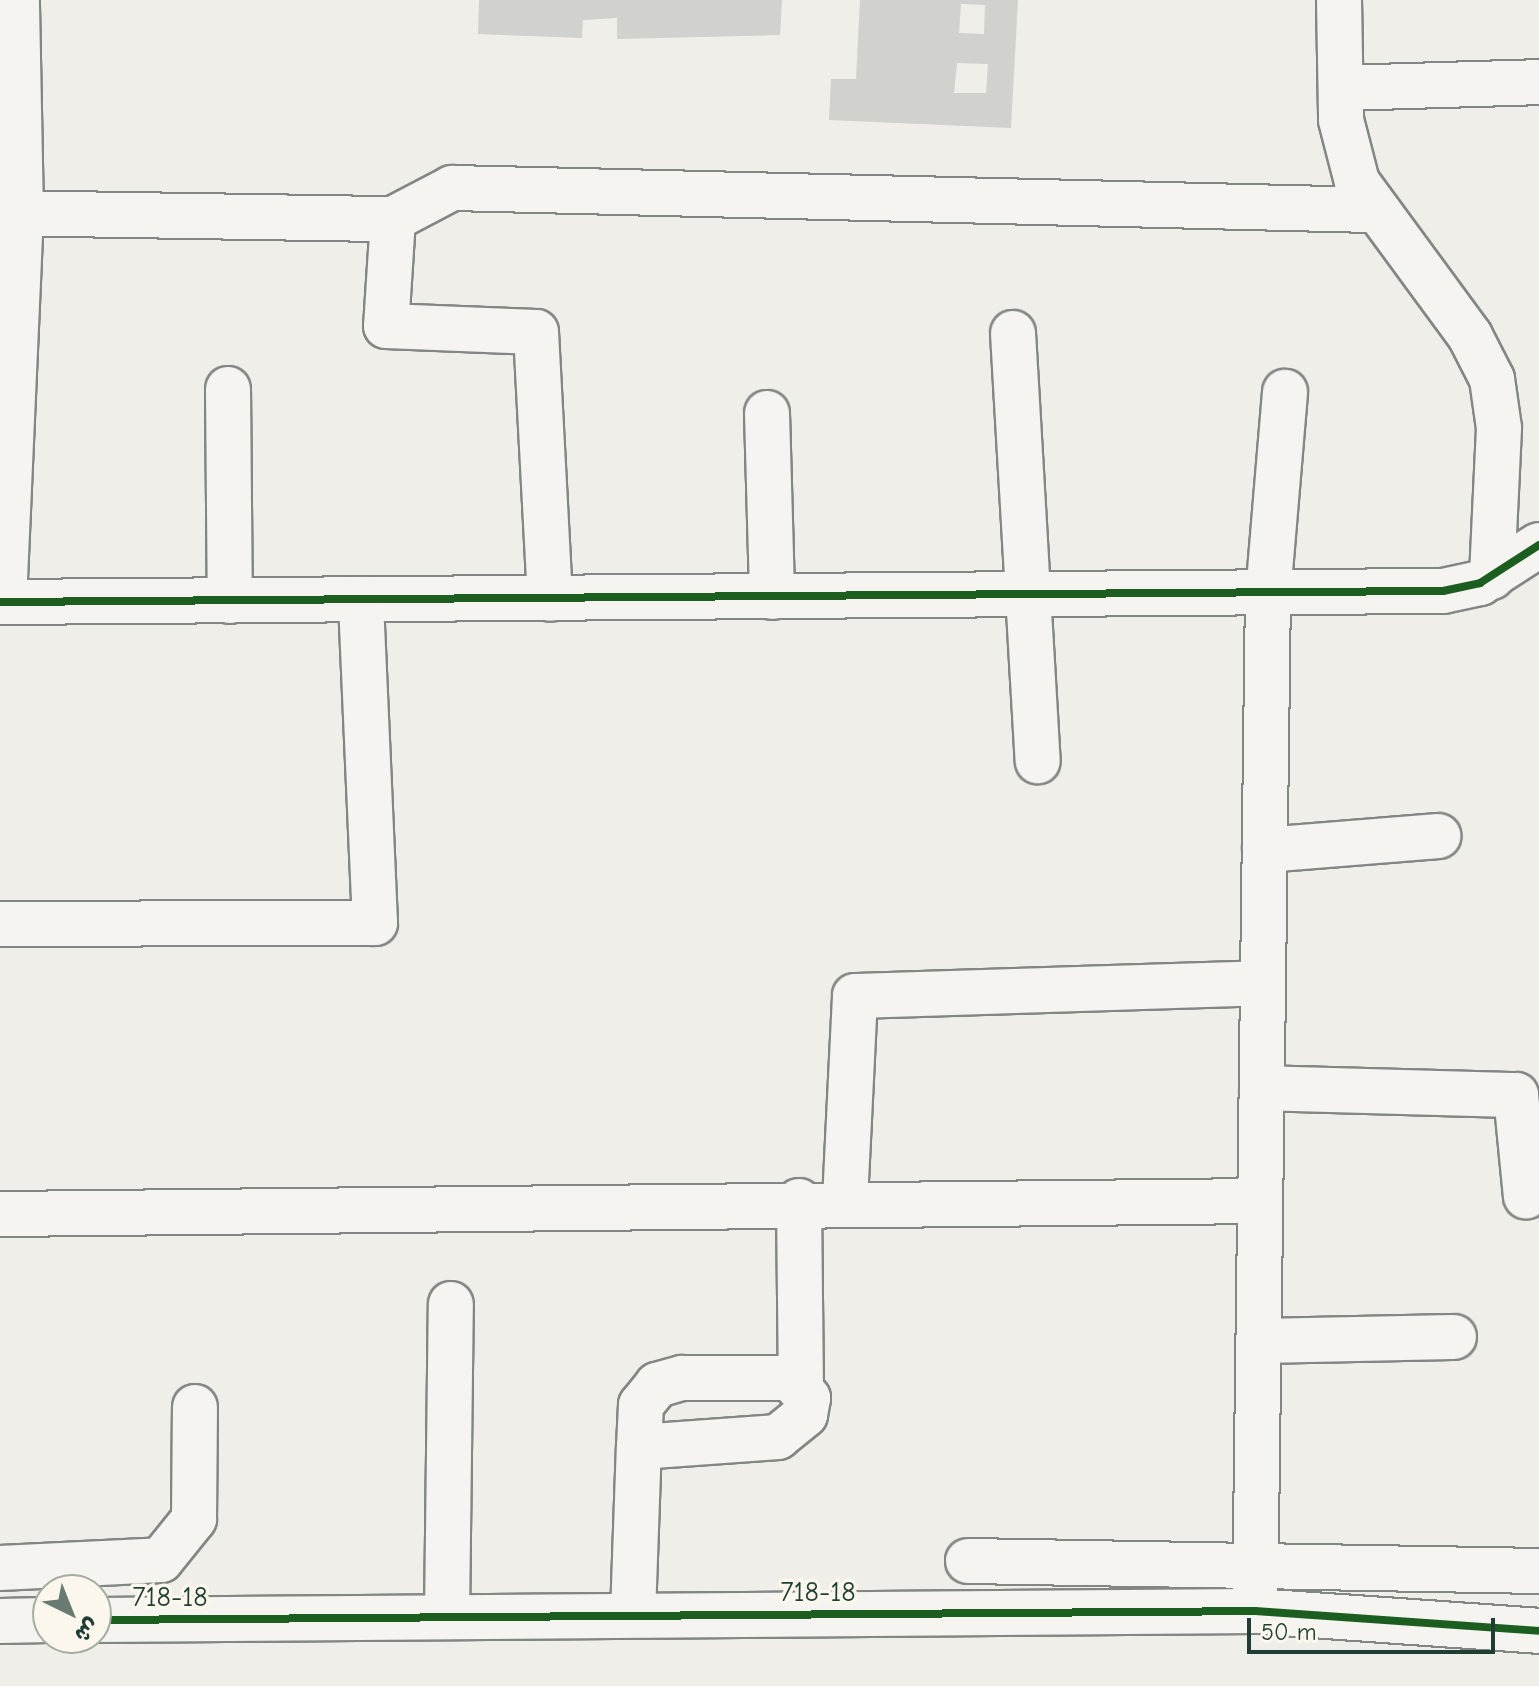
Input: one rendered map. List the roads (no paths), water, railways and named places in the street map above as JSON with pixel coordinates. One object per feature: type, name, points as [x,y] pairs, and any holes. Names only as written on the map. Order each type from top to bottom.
[{"type":"street","points":[[17,0],[2,602],[1268,595],[1456,590],[1492,577],[1539,545]]},
{"type":"street","points":[[1339,0],[1346,152],[1372,210],[1470,336],[1492,379],[1499,428],[1492,577]]},
{"type":"street","points":[[1341,88],[1539,82]]},
{"type":"street","points":[[11,213],[393,219],[452,188],[1372,210]]},
{"type":"street","points":[[393,219],[386,326],[536,332],[550,599]]},
{"type":"street","points":[[1013,333],[1038,761]]},
{"type":"street","points":[[228,389],[230,601]]},
{"type":"street","points":[[1255,1611],[1268,595],[1285,392]]},
{"type":"street","points":[[767,413],[772,597]]},
{"type":"street","points":[[0,924],[375,923],[361,600]]},
{"type":"street","points":[[1265,850],[1438,836]]},
{"type":"street","points":[[845,1201],[855,996],[1263,983]]},
{"type":"street","points":[[1262,1088],[1516,1095],[1526,1197]]},
{"type":"street","points":[[0,1214],[799,1201],[1260,1201]]},
{"type":"street","points":[[639,1447],[778,1437],[805,1415],[801,1385],[799,1201]]},
{"type":"street","points":[[447,1617],[451,1304]]},
{"type":"street","points":[[1259,1341],[1454,1337]]},
{"type":"street","points":[[633,1615],[641,1405],[657,1385],[790,1378],[801,1385]]},
{"type":"street","points":[[0,1568],[161,1560],[194,1519],[195,1407]]},
{"type":"street","points":[[968,1561],[1539,1571]]},
{"type":"street","name":"718-18","points":[[112,1620],[1255,1611],[1539,1631]]},
{"type":"street","points":[[0,1621],[32,1620]]}]
